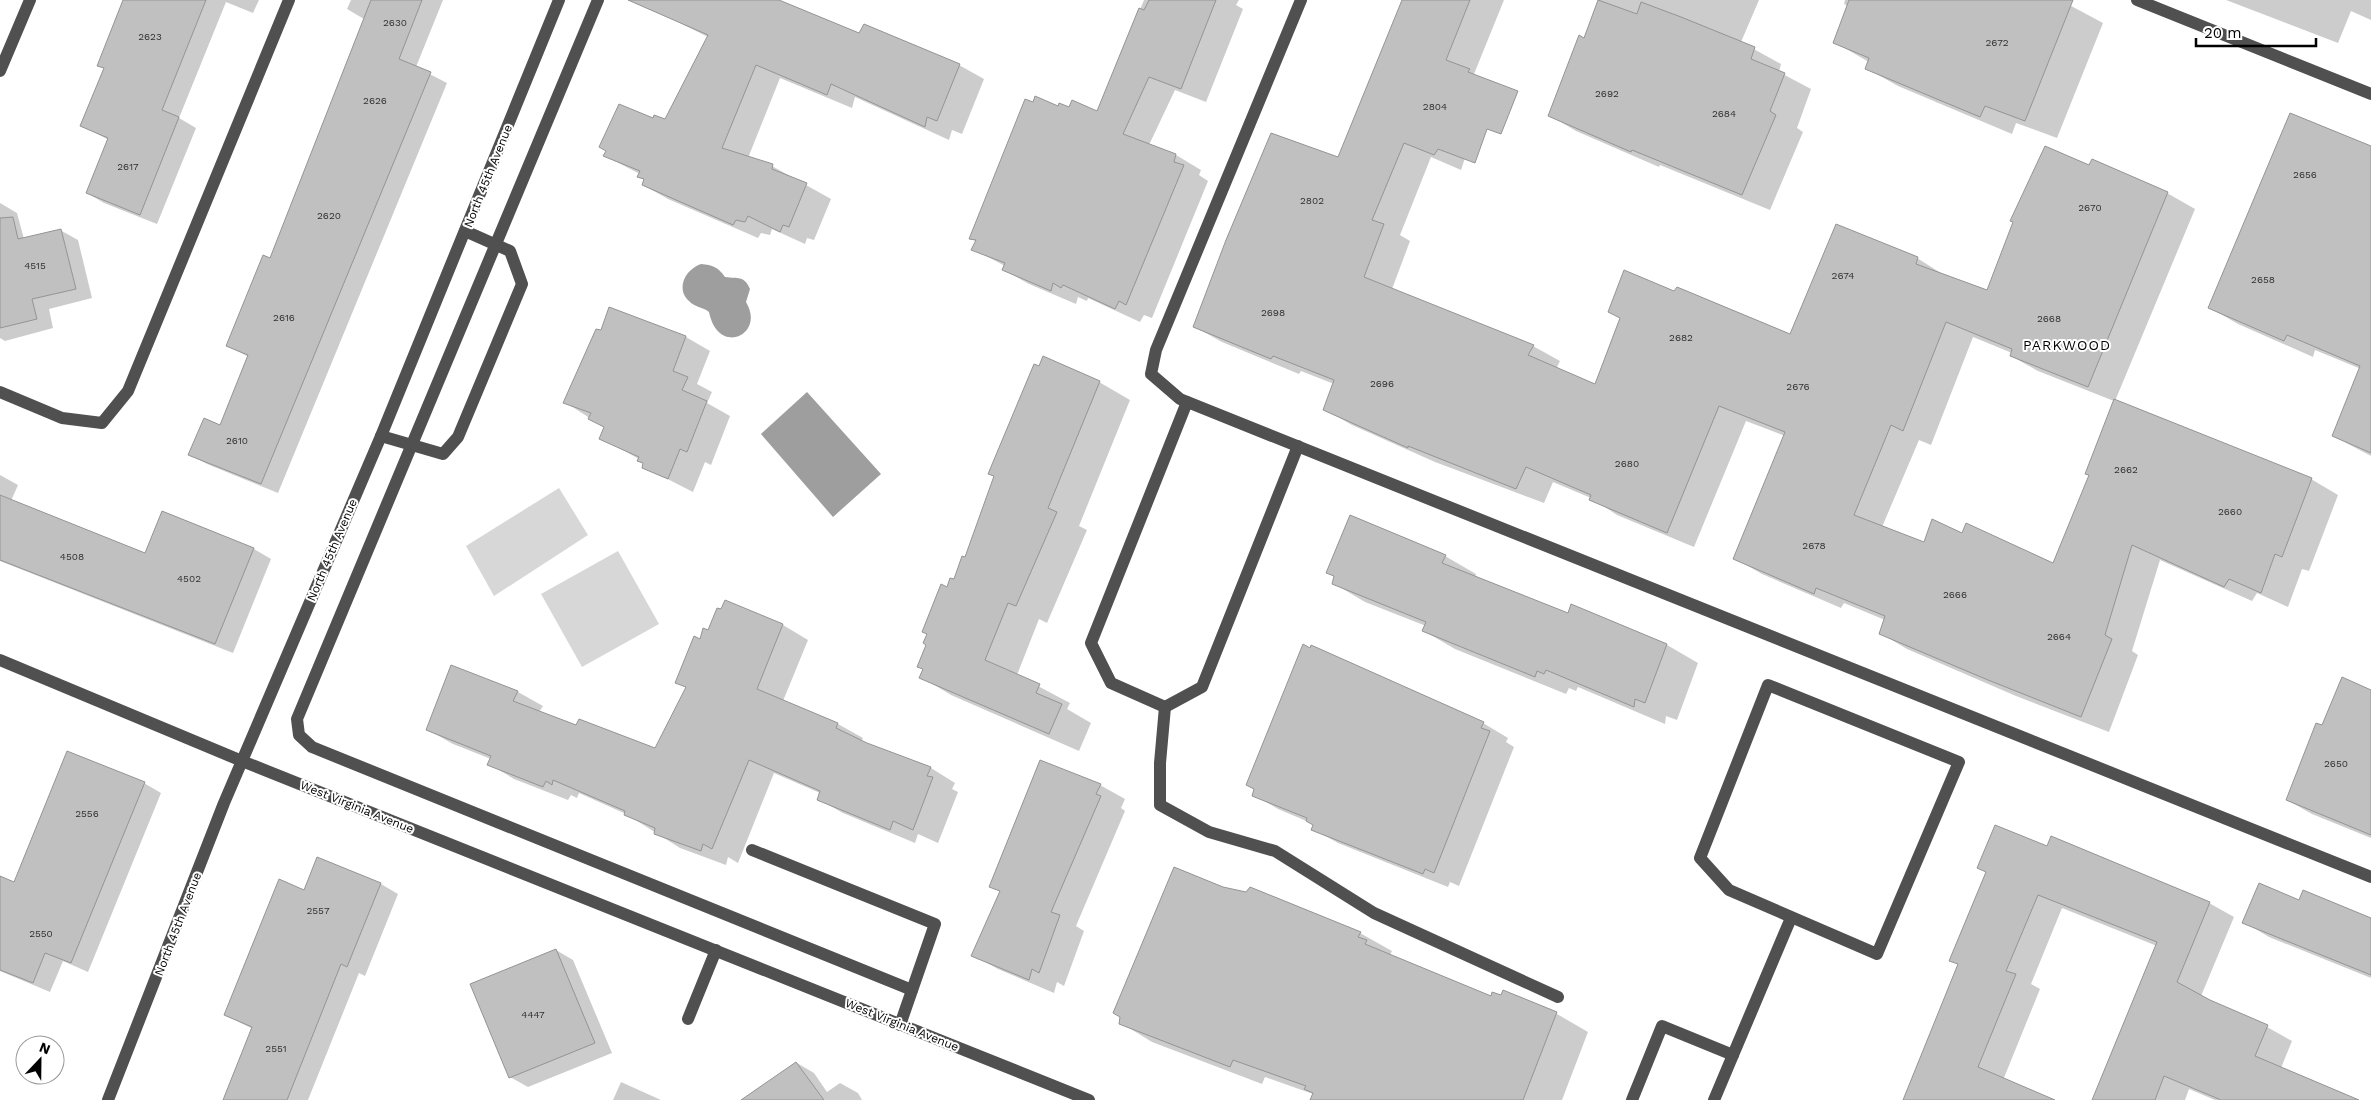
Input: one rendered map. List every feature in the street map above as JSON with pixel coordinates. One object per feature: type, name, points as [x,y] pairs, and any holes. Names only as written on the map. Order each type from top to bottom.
[{"type":"street","points":[[0,71],[30,0]]},
{"type":"street","points":[[0,392],[62,418],[102,423],[128,391],[289,0]]},
{"type":"street","name":"North 45th Avenue","points":[[108,1100],[242,761],[381,436],[559,0]]},
{"type":"street","points":[[598,0],[413,446],[297,719],[299,735],[312,747],[912,990]]},
{"type":"street","points":[[1301,0],[1156,350],[1151,374],[1180,399],[2371,877]]},
{"type":"street","points":[[2138,0],[2371,94]]},
{"type":"street","points":[[381,436],[443,454],[458,437],[522,284],[510,251],[465,231]]},
{"type":"street","points":[[1165,707],[1111,683],[1091,643],[1187,402]]},
{"type":"street","points":[[1165,707],[1202,687],[1298,446]]},
{"type":"street","name":"West Virginia Avenue","points":[[0,660],[242,761],[1089,1100]]},
{"type":"street","points":[[1768,685],[1958,762],[1877,954],[1791,918],[1729,890],[1700,858],[1768,685]]},
{"type":"street","points":[[1165,707],[1160,763],[1160,805],[1209,832],[1275,852],[1374,912],[1558,997]]},
{"type":"street","points":[[752,850],[936,924],[900,1025]]},
{"type":"street","points":[[1714,1100],[1791,918]]},
{"type":"street","points":[[688,1019],[716,950]]},
{"type":"street","points":[[1632,1100],[1662,1026],[1733,1054]]},
{"type":"shaded area","points":[[701,264],[715,267],[725,277],[740,278],[748,285],[750,289],[746,302],[751,314],[750,324],[745,332],[738,336],[730,337],[721,334],[714,326],[709,312],[691,303],[685,296],[683,285],[687,274]]},
{"type":"shaded area","points":[[807,392],[881,474],[833,517],[761,434]]},
{"type":"shaded area","points":[[559,488],[588,535],[494,596],[466,546]]},
{"type":"shaded area","points":[[618,551],[659,624],[582,667],[541,594]]},
{"type":"building","points":[[123,0],[206,0],[162,110],[179,117],[140,215],[86,193],[108,138],[80,126],[104,68],[97,66]]},
{"type":"building","points":[[371,0],[422,0],[399,59],[431,72],[261,484],[188,455],[204,418],[220,425],[248,355],[226,346],[263,255],[270,258]]},
{"type":"building","points":[[628,0],[779,0],[859,33],[864,24],[960,64],[937,121],[927,117],[925,127],[831,84],[827,95],[756,65],[722,148],[773,164],[772,169],[807,183],[789,227],[783,225],[780,232],[748,216],[745,222],[736,220],[733,225],[642,185],[644,179],[637,177],[640,171],[603,156],[606,151],[599,147],[619,104],[653,118],[654,115],[665,119],[708,35]]},
{"type":"building","points":[[1149,0],[1216,0],[1181,89],[1149,77],[1123,134],[1176,154],[1174,162],[1184,165],[1126,305],[1119,301],[1115,309],[1063,285],[1061,288],[1053,283],[1051,291],[1002,270],[1005,263],[971,250],[976,240],[969,239],[1025,99],[1033,102],[1035,96],[1058,106],[1059,103],[1069,107],[1072,100],[1097,111],[1139,8],[1144,10]]},
{"type":"building","points":[[1402,0],[1470,0],[1446,60],[1470,69],[1468,72],[1518,91],[1501,134],[1487,129],[1475,163],[1438,149],[1434,155],[1404,143],[1372,220],[1384,224],[1364,277],[1534,345],[1528,355],[1595,384],[1620,318],[1608,312],[1624,270],[1674,291],[1677,287],[1790,334],[1836,224],[1918,257],[1916,264],[1987,290],[2013,222],[2010,221],[2045,146],[2089,165],[2092,159],[2168,192],[2088,387],[2010,356],[2012,349],[1946,322],[1903,431],[1891,425],[1854,515],[1924,542],[1932,519],[1962,533],[1966,523],[2053,563],[2089,475],[2085,474],[2114,399],[2312,478],[2282,557],[2275,554],[2261,593],[2229,579],[2224,587],[2132,545],[2105,635],[2112,639],[2081,717],[1879,634],[1885,616],[1816,588],[1814,594],[1733,559],[1785,432],[1719,406],[1667,533],[1589,500],[1591,495],[1526,467],[1516,489],[1408,446],[1408,448],[1323,410],[1334,380],[1273,356],[1271,359],[1193,327],[1226,240],[1271,133],[1338,157]]},
{"type":"building","points":[[1598,0],[1637,14],[1641,2],[1681,17],[1755,47],[1751,59],[1785,73],[1770,111],[1776,115],[1742,195],[1632,150],[1631,152],[1548,116],[1579,35],[1584,38]]},
{"type":"building","points":[[1849,0],[2073,0],[2025,121],[1985,106],[1980,117],[1865,69],[1869,58],[1833,43]]},
{"type":"building","points":[[2290,113],[2371,146],[2371,453],[2332,436],[2360,366],[2287,335],[2284,341],[2208,308]]},
{"type":"building","points":[[13,217],[18,239],[61,229],[76,289],[32,299],[37,319],[0,328],[0,218]]},
{"type":"building","points":[[609,307],[686,336],[673,371],[688,377],[682,390],[707,401],[687,452],[680,449],[668,479],[642,468],[643,463],[637,461],[639,457],[599,439],[604,427],[588,419],[591,413],[563,403],[596,329],[601,330]]},
{"type":"building","points":[[1043,356],[1100,381],[1048,508],[1057,512],[1016,606],[1008,603],[985,660],[1040,684],[1036,693],[1062,704],[1049,734],[919,678],[923,669],[917,667],[926,645],[923,643],[927,634],[922,632],[941,584],[947,587],[950,578],[954,579],[962,556],[965,557],[994,476],[988,474],[1034,364],[1039,366]]},
{"type":"building","points":[[0,495],[145,553],[162,511],[254,548],[215,644],[0,560]]},
{"type":"building","points":[[1350,515],[1446,555],[1442,563],[1568,613],[1571,604],[1667,644],[1645,703],[1635,699],[1634,707],[1546,670],[1544,674],[1537,671],[1535,677],[1422,631],[1426,622],[1332,584],[1334,576],[1326,573]]},
{"type":"building","points":[[725,600],[783,624],[757,689],[838,723],[836,728],[867,743],[931,767],[927,776],[933,777],[913,830],[893,821],[890,830],[817,800],[820,791],[749,760],[712,849],[703,844],[701,851],[654,834],[655,828],[624,815],[625,811],[553,780],[552,785],[546,781],[543,787],[487,765],[491,756],[426,730],[451,665],[518,691],[513,701],[576,725],[579,719],[655,748],[686,687],[675,683],[694,636],[700,639],[703,628],[708,630],[717,608],[721,609]]},
{"type":"building","points":[[1303,644],[1310,648],[1311,645],[1484,722],[1481,728],[1490,731],[1434,873],[1425,869],[1423,874],[1311,830],[1313,825],[1306,821],[1307,818],[1252,796],[1254,789],[1246,785]]},
{"type":"building","points":[[2342,677],[2371,690],[2371,835],[2286,800],[2316,723],[2322,725]]},
{"type":"building","points":[[67,751],[145,782],[71,963],[45,953],[33,983],[0,970],[0,876],[14,882]]},
{"type":"building","points":[[1040,760],[1101,784],[1096,794],[1101,796],[1051,912],[1060,915],[1039,973],[1032,969],[1029,980],[971,956],[1000,891],[989,887]]},
{"type":"building","points":[[1995,825],[2047,846],[2051,836],[2210,902],[2177,982],[2210,1000],[2268,1025],[2255,1056],[2359,1100],[2221,1100],[2164,1076],[2155,1100],[2092,1100],[2157,942],[2038,895],[2006,971],[2016,974],[1978,1067],[2055,1100],[1903,1100],[1958,964],[1949,961],[1986,872],[1977,868]]},
{"type":"building","points":[[317,857],[381,883],[347,967],[341,964],[287,1100],[223,1100],[252,1027],[224,1015],[279,879],[304,890]]},
{"type":"building","points":[[1174,867],[1223,887],[1246,892],[1250,887],[1361,932],[1358,937],[1367,940],[1365,944],[1491,996],[1492,992],[1501,995],[1503,990],[1557,1012],[1523,1100],[1310,1100],[1313,1093],[1304,1089],[1306,1086],[1233,1060],[1230,1067],[1119,1024],[1120,1017],[1113,1013]]},
{"type":"building","points":[[2259,883],[2299,900],[2303,890],[2371,918],[2371,975],[2242,923]]},
{"type":"building","points":[[556,949],[595,1043],[509,1078],[470,984]]},
{"type":"building","points":[[796,1062],[824,1100],[741,1100]]},
{"type":"district","name":"PARKWOOD","points":[[2067,345]]}]
